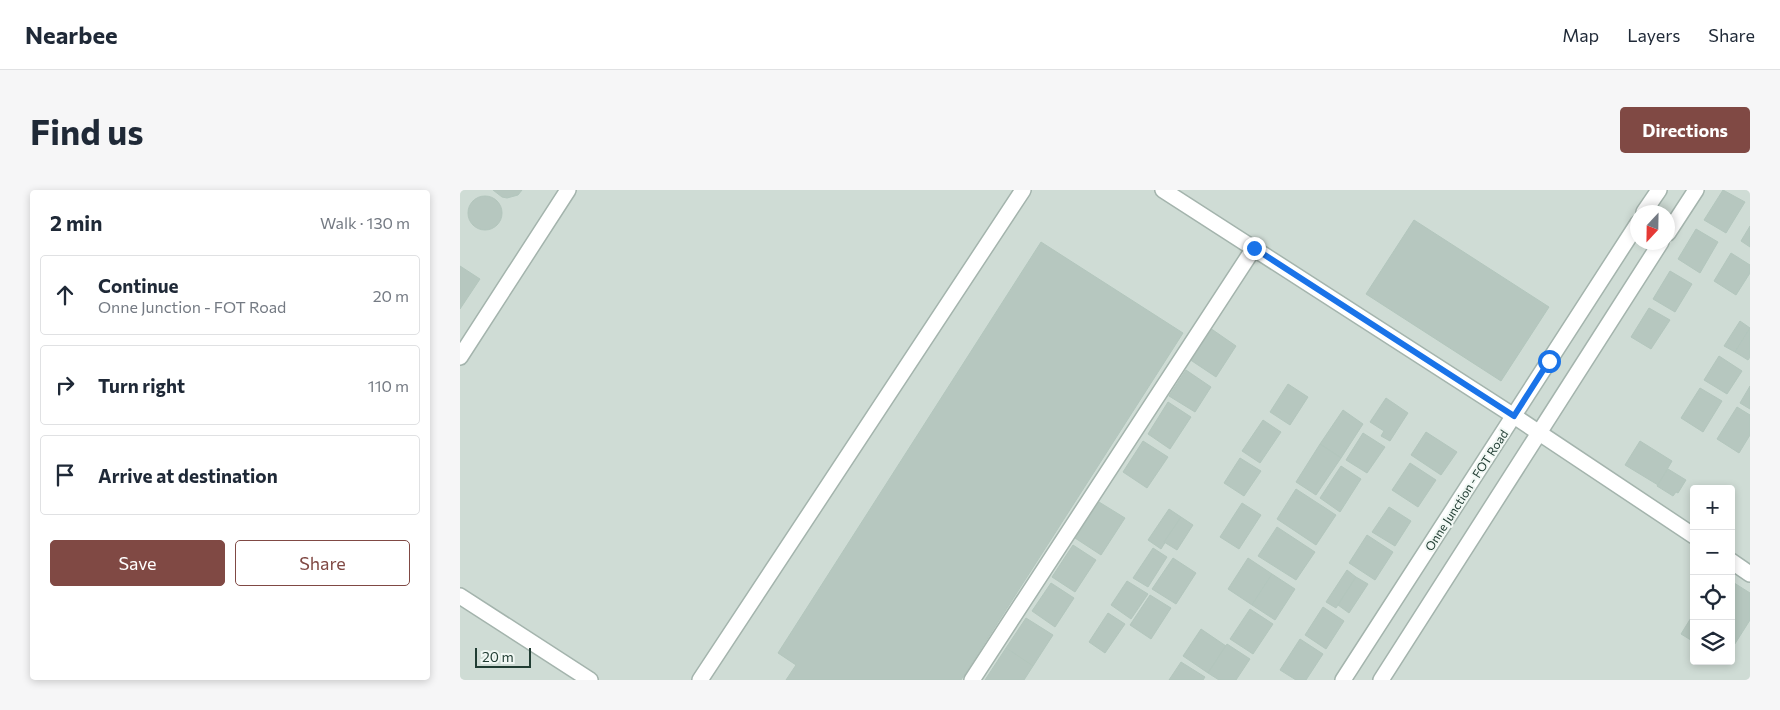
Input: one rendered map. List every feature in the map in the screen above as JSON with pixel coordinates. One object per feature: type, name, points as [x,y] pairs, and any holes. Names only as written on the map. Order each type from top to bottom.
[{"type":"street","points":[[460,356],[568,190]]},
{"type":"street","points":[[700,680],[1023,190]]},
{"type":"street","points":[[1163,190],[1514,416],[1690,533]]},
{"type":"street","points":[[1649,205],[1659,190]]},
{"type":"street","points":[[1675,222],[1696,190]]},
{"type":"street","name":"Onne Junction - FOT Road","points":[[1343,680],[1630,235]]},
{"type":"street","points":[[972,680],[1254,248]]},
{"type":"street","points":[[1381,680],[1657,250]]},
{"type":"street","points":[[1735,564],[1750,574]]},
{"type":"street","points":[[460,596],[590,680]]},
{"type":"shaded area","points":[[460,190],[1750,190],[1750,680],[460,680]]},
{"type":"building","points":[[493,190],[522,190],[518,195],[507,198],[502,197]]},
{"type":"building","points":[[1723,190],[1745,202],[1726,233],[1704,220]]},
{"type":"building","points":[[485,196],[492,197],[497,201],[501,206],[501,220],[497,225],[492,229],[485,230],[478,229],[473,225],[469,220],[468,213],[469,206],[473,201],[478,197]]},
{"type":"building","points":[[1414,220],[1549,307],[1501,381],[1366,294]]},
{"type":"building","points":[[1750,226],[1750,247],[1741,241]]},
{"type":"building","points":[[1696,229],[1718,242],[1700,273],[1678,259]]},
{"type":"building","points":[[1041,242],[1183,333],[961,680],[786,680],[796,665],[778,653]]},
{"type":"building","points":[[1731,253],[1750,265],[1750,273],[1736,295],[1714,281]]},
{"type":"building","points":[[460,266],[480,279],[460,309]]},
{"type":"building","points":[[1670,271],[1692,284],[1675,312],[1653,299]]},
{"type":"building","points":[[1649,308],[1670,320],[1651,349],[1631,337]]},
{"type":"building","points":[[1740,321],[1750,328],[1735,352],[1724,346]]},
{"type":"building","points":[[1210,328],[1236,346],[1216,377],[1189,359]]},
{"type":"building","points":[[1750,328],[1750,357],[1748,360],[1735,352]]},
{"type":"building","points":[[1719,356],[1742,371],[1727,394],[1704,380]]},
{"type":"building","points":[[1186,370],[1211,387],[1195,412],[1169,396]]},
{"type":"building","points":[[1288,384],[1308,397],[1290,425],[1270,412]]},
{"type":"building","points":[[1750,386],[1750,409],[1740,403]]},
{"type":"building","points":[[1700,388],[1722,401],[1703,432],[1681,418]]},
{"type":"building","points":[[1386,398],[1408,413],[1390,441],[1381,436],[1384,431],[1370,422]]},
{"type":"building","points":[[1168,402],[1191,417],[1170,449],[1148,434]]},
{"type":"building","points":[[1737,407],[1750,415],[1750,435],[1739,453],[1717,439]]},
{"type":"building","points":[[1343,410],[1363,424],[1341,458],[1320,444]]},
{"type":"building","points":[[1263,420],[1281,432],[1260,463],[1242,451]]},
{"type":"building","points":[[1426,432],[1457,452],[1441,475],[1411,455]]},
{"type":"building","points":[[1363,433],[1385,447],[1367,473],[1346,460]]},
{"type":"building","points":[[1143,441],[1168,457],[1147,488],[1123,472]]},
{"type":"building","points":[[1640,441],[1672,461],[1658,485],[1625,465]]},
{"type":"building","points":[[1320,444],[1341,458],[1316,495],[1296,482]]},
{"type":"building","points":[[1240,458],[1261,471],[1244,496],[1224,483]]},
{"type":"building","points":[[1410,463],[1436,480],[1418,507],[1392,490]]},
{"type":"building","points":[[1341,466],[1361,479],[1340,512],[1320,498]]},
{"type":"building","points":[[1668,469],[1686,480],[1678,493],[1676,492],[1673,496],[1657,486]]},
{"type":"building","points":[[1296,489],[1336,515],[1316,545],[1277,519]]},
{"type":"building","points":[[1099,502],[1125,518],[1101,555],[1075,538]]},
{"type":"building","points":[[1242,503],[1261,515],[1239,549],[1220,537]]},
{"type":"building","points":[[1389,507],[1411,521],[1395,546],[1372,532]]},
{"type":"building","points":[[1169,509],[1181,517],[1161,549],[1148,540]]},
{"type":"building","points":[[1181,517],[1193,525],[1177,550],[1164,542]]},
{"type":"building","points":[[1277,527],[1315,552],[1296,580],[1258,556]]},
{"type":"building","points":[[1367,535],[1393,552],[1375,580],[1349,563]]},
{"type":"building","points":[[1073,545],[1096,560],[1075,592],[1052,577]]},
{"type":"building","points":[[1153,548],[1167,557],[1148,587],[1133,578]]},
{"type":"building","points":[[1173,558],[1196,573],[1176,604],[1152,589]]},
{"type":"building","points":[[1248,558],[1272,574],[1252,605],[1228,589]]},
{"type":"building","points":[[1347,570],[1356,577],[1336,608],[1326,602]]},
{"type":"building","points":[[1272,574],[1295,589],[1275,620],[1252,605]]},
{"type":"building","points":[[1356,577],[1368,584],[1349,613],[1338,605]]},
{"type":"building","points":[[1127,581],[1148,594],[1131,619],[1111,605]]},
{"type":"building","points":[[1051,583],[1074,598],[1055,627],[1032,611]]},
{"type":"building","points":[[1735,584],[1750,593],[1750,620],[1735,644]]},
{"type":"building","points":[[1150,595],[1171,608],[1151,639],[1130,625]]},
{"type":"building","points":[[1323,607],[1344,621],[1326,649],[1305,635]]},
{"type":"building","points":[[1250,609],[1273,624],[1253,654],[1230,639]]},
{"type":"building","points":[[1108,613],[1125,624],[1105,653],[1089,642]]},
{"type":"building","points":[[1026,618],[1053,635],[1033,666],[1006,648]]},
{"type":"building","points":[[1690,619],[1690,640],[1681,634]]},
{"type":"building","points":[[1201,629],[1226,646],[1208,673],[1183,656]]},
{"type":"building","points":[[1300,639],[1323,654],[1306,680],[1296,680],[1280,670]]},
{"type":"building","points":[[1227,644],[1250,659],[1236,680],[1219,680],[1208,673]]},
{"type":"building","points":[[1006,648],[1033,666],[1024,680],[985,680]]},
{"type":"building","points":[[1181,662],[1205,677],[1203,680],[1169,680]]},
{"type":"route","points":[[1254,248],[1514,416],[1549,361]]}]
